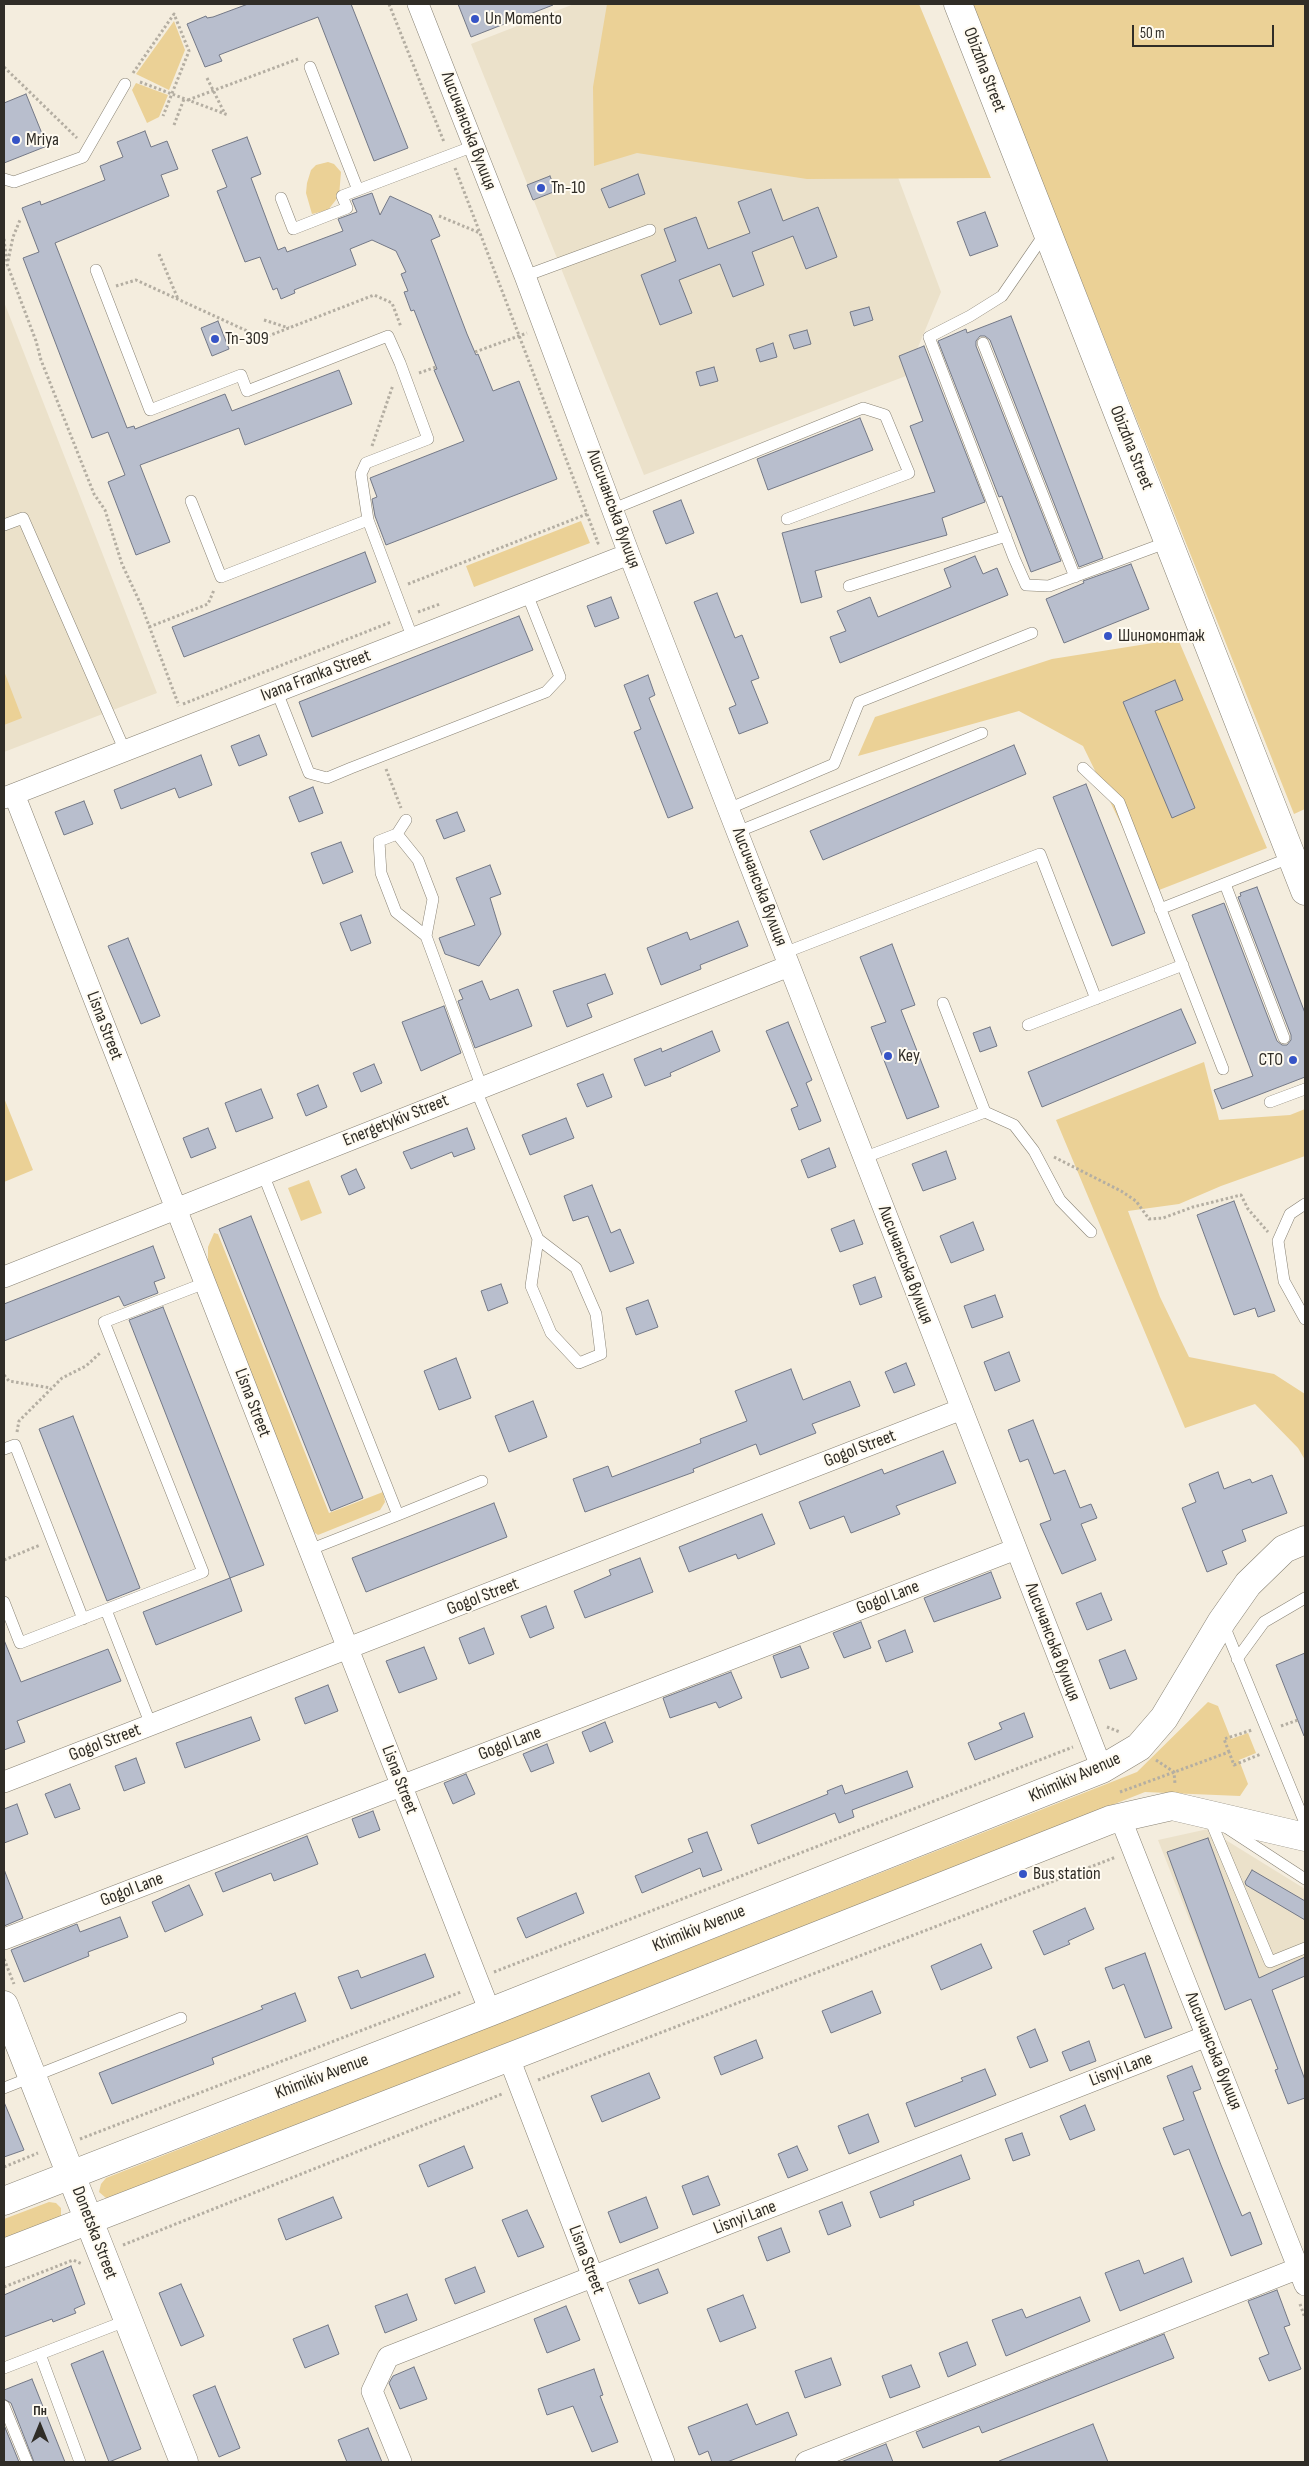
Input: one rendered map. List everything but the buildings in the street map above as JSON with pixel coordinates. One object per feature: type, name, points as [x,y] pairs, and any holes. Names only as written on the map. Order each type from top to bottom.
[{"type":"main road","name":"Obizdna Street","points":[[958,4],[1168,542],[1299,858],[1305,891]]},
{"type":"main road","name":"Khimikiv Avenue","points":[[4,2201],[490,2012],[1102,1769],[1139,1747],[1164,1718],[1222,1621],[1255,1577],[1284,1549],[1305,1540]]},
{"type":"main road","points":[[4,2253],[509,2058],[1116,1806],[1172,1806],[1305,1837]]},
{"type":"main road","name":"Donetska Street","points":[[11,1999],[32,2076],[184,2462]]},
{"type":"street","name":"Лисичанська вулиця","points":[[418,4],[525,276],[629,554],[863,1158],[1102,1769]]},
{"type":"street","name":"Ivana Franka Street","points":[[9,796],[629,554]]},
{"type":"street","name":"Lisna Street","points":[[9,796],[176,1209],[490,2012]]},
{"type":"street","name":"Energetykiv Street","points":[[4,1277],[479,1089],[787,959]]},
{"type":"street","name":"Gogol Street","points":[[4,1782],[348,1650],[962,1409]]},
{"type":"street","name":"Gogol Lane","points":[[4,1939],[1016,1549]]},
{"type":"street","name":"Лисичанська вулиця","points":[[1116,1806],[1302,2277]]},
{"type":"street","name":"Lisnyi Lane","points":[[401,2462],[372,2390],[388,2357],[1207,2036]]},
{"type":"street","name":"Lisna Street","points":[[509,2058],[664,2462]]},
{"type":"street","points":[[806,2462],[1302,2277]]},
{"type":"lane","points":[[310,67],[358,190]]},
{"type":"lane","points":[[4,180],[14,182],[83,157],[127,81]]},
{"type":"lane","points":[[281,198],[294,229],[347,208],[342,196],[474,146]]},
{"type":"lane","points":[[525,276],[650,230]]},
{"type":"lane","points":[[1047,231],[1002,296],[970,316],[929,337],[1006,536],[1026,584],[1050,586],[1168,542]]},
{"type":"lane","points":[[96,270],[150,410],[241,375],[247,391],[388,336],[428,439],[366,463],[361,474],[368,520],[393,590],[413,638]]},
{"type":"lane","points":[[983,343],[1075,577]]},
{"type":"lane","points":[[613,509],[863,408],[885,415],[909,474],[787,519]]},
{"type":"lane","points":[[191,501],[220,577],[368,520]]},
{"type":"lane","points":[[4,525],[23,518],[124,751]]},
{"type":"lane","points":[[849,586],[1006,536]]},
{"type":"lane","points":[[277,692],[309,773],[327,778],[353,774],[381,756],[546,692],[560,677],[527,594]]},
{"type":"lane","points":[[728,809],[834,764],[859,702],[1032,633]]},
{"type":"lane","points":[[737,832],[982,734]]},
{"type":"lane","points":[[1083,768],[1119,802],[1223,1069]]},
{"type":"lane","points":[[406,820],[396,834],[379,841],[381,873],[396,912],[426,936]]},
{"type":"lane","points":[[396,834],[418,860],[433,898],[426,936],[479,1089],[538,1239],[531,1286],[551,1333],[579,1363],[601,1354],[596,1314],[576,1268],[538,1239]]},
{"type":"lane","points":[[787,959],[1040,854],[1096,999]]},
{"type":"lane","points":[[1160,909],[1299,858]]},
{"type":"lane","points":[[1225,884],[1284,1038]]},
{"type":"lane","points":[[1028,1025],[1183,966]]},
{"type":"lane","points":[[943,1003],[985,1112]]},
{"type":"lane","points":[[1270,1102],[1305,1089]]},
{"type":"lane","points":[[863,1158],[985,1112],[1014,1124],[1034,1151],[1060,1200],[1091,1232]]},
{"type":"lane","points":[[263,1174],[398,1515]]},
{"type":"lane","points":[[1305,1204],[1290,1214],[1278,1241],[1284,1281],[1305,1319]]},
{"type":"lane","points":[[4,1602],[20,1643],[203,1572],[104,1322],[205,1283]]},
{"type":"lane","points":[[9,1447],[52,1541],[83,1619]]},
{"type":"lane","points":[[309,1550],[482,1481]]},
{"type":"lane","points":[[1237,1660],[1264,1622],[1305,1598]]},
{"type":"lane","points":[[106,1610],[151,1726]]},
{"type":"lane","points":[[1222,1621],[1237,1660],[1301,1804],[1305,1823]]},
{"type":"lane","points":[[1208,1815],[1305,1879]]},
{"type":"lane","points":[[1208,1815],[1270,1962],[1305,1948]]},
{"type":"lane","points":[[4,2088],[181,2018]]},
{"type":"lane","points":[[4,2368],[128,2320]]},
{"type":"lane","points":[[40,2354],[80,2462]]},
{"type":"lane","points":[[4,2406],[27,2462]]},
{"type":"path","points":[[389,4],[445,145]]},
{"type":"path","points":[[163,116],[171,94],[188,51],[174,14],[127,81],[171,94],[184,98],[227,114],[207,78]]},
{"type":"path","points":[[188,100],[306,55]]},
{"type":"path","points":[[4,67],[88,149]]},
{"type":"path","points":[[174,125],[184,98]]},
{"type":"path","points":[[439,216],[480,233],[598,543],[589,546]]},
{"type":"path","points":[[7,264],[13,237],[20,220]]},
{"type":"path","points":[[4,239],[7,264],[36,341],[41,360],[94,494],[105,510],[114,542],[179,706]]},
{"type":"path","points":[[159,254],[178,300]]},
{"type":"path","points":[[104,290],[136,280],[269,341]]},
{"type":"path","points":[[264,320],[290,328]]},
{"type":"path","points":[[475,352],[544,327]]},
{"type":"path","points":[[366,463],[400,363]]},
{"type":"path","points":[[418,374],[436,367]]},
{"type":"path","points":[[393,590],[587,514]]},
{"type":"path","points":[[149,627],[208,604],[220,577]]},
{"type":"path","points":[[174,708],[444,603]]},
{"type":"path","points":[[381,756],[406,820]]},
{"type":"path","points":[[1025,1140],[1136,1201],[1149,1219],[1163,1218],[1193,1207],[1241,1195],[1248,1209],[1278,1241]]},
{"type":"path","points":[[9,1447],[18,1421],[62,1378],[86,1366],[112,1343]]},
{"type":"path","points":[[4,1376],[8,1381],[52,1388]]},
{"type":"path","points":[[4,1560],[52,1541]]},
{"type":"path","points":[[1102,1721],[1109,1729],[1123,1732],[1139,1747],[1174,1772]]},
{"type":"path","points":[[1255,1736],[1252,1729],[1224,1739],[1234,1766],[1262,1755],[1260,1749]]},
{"type":"path","points":[[77,2140],[1116,1731]]},
{"type":"path","points":[[1116,1806],[1174,1772],[1229,1752]]},
{"type":"path","points":[[1172,1806],[1175,1790],[1174,1772]]},
{"type":"path","points":[[118,2247],[520,2087],[1123,1854]]},
{"type":"path","points":[[4,1959],[11,1999]]},
{"type":"path","points":[[4,2287],[73,2260]]},
{"type":"shaded area","points":[[574,4],[833,4],[941,292],[906,376],[644,475],[471,44]]},
{"type":"shaded area","points":[[607,4],[919,4],[991,178],[807,179],[637,153],[594,166],[593,87]]},
{"type":"shaded area","points":[[971,4],[1305,4],[1305,809],[1294,814]]},
{"type":"shaded area","points":[[174,21],[185,50],[169,90],[136,74]]},
{"type":"shaded area","points":[[136,83],[168,95],[159,117],[147,123],[132,90]]},
{"type":"shaded area","points":[[328,162],[334,164],[341,172],[339,196],[328,210],[312,214],[306,193],[311,170],[316,165]]},
{"type":"shaded area","points":[[4,302],[157,693],[4,752]]},
{"type":"shaded area","points":[[581,521],[590,543],[474,587],[466,566]]},
{"type":"shaded area","points":[[1178,639],[1267,848],[1154,892],[1083,746],[1019,711],[858,756],[875,717],[1052,659]]},
{"type":"shaded area","points":[[4,671],[22,718],[4,725]]},
{"type":"shaded area","points":[[1204,1062],[1219,1120],[1290,1115],[1305,1109],[1305,1156],[1221,1186],[1179,1204],[1128,1211],[1160,1297],[1189,1357],[1274,1374],[1305,1394],[1305,1460],[1298,1448],[1255,1404],[1185,1428],[1056,1120]]},
{"type":"shaded area","points":[[4,1098],[33,1170],[4,1182]]},
{"type":"shaded area","points":[[309,1180],[322,1213],[301,1221],[288,1188]]},
{"type":"shaded area","points":[[214,1233],[218,1234],[329,1513],[383,1492],[385,1502],[380,1510],[318,1535],[311,1530],[208,1263],[208,1247]]},
{"type":"shaded area","points":[[1208,1702],[1218,1706],[1231,1739],[1248,1733],[1256,1753],[1239,1760],[1248,1784],[1240,1796],[1145,1792],[113,2198],[106,2198],[99,2192],[101,2184],[106,2178],[1137,1772]]},
{"type":"shaded area","points":[[1208,1829],[1305,1889],[1305,1976],[1225,2010],[1158,1840]]},
{"type":"shaded area","points":[[49,2202],[56,2203],[61,2208],[61,2216],[57,2222],[4,2243],[4,2219]]},
{"type":"place","name":"Un Momento","points":[[475,19]]},
{"type":"place","name":"Mriya","points":[[16,140]]},
{"type":"place","name":"Тп-10","points":[[541,188]]},
{"type":"place","name":"Тп-309","points":[[215,339]]},
{"type":"place","name":"Шиномонтаж","points":[[1108,636]]},
{"type":"place","name":"Key","points":[[888,1056]]},
{"type":"place","name":"СТО","points":[[1293,1060]]},
{"type":"place","name":"Bus station","points":[[1023,1874]]}]
